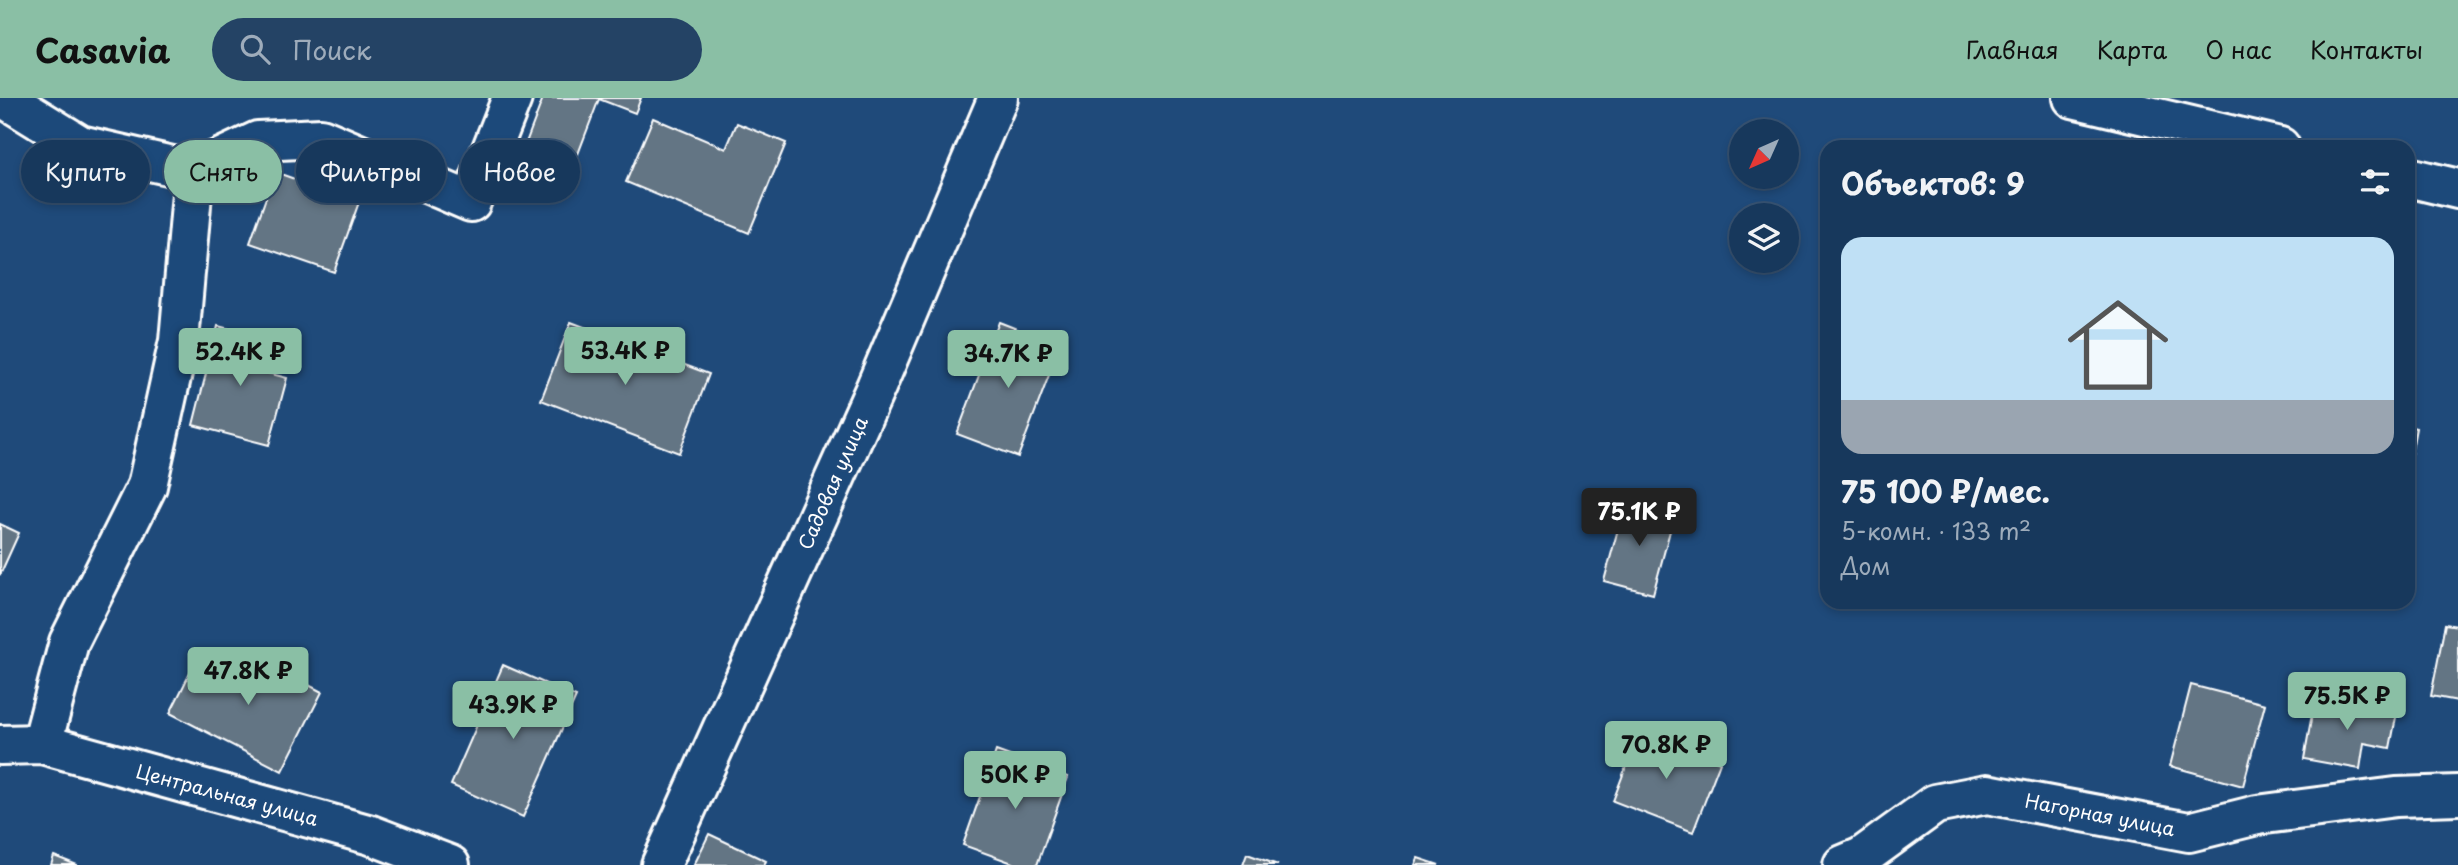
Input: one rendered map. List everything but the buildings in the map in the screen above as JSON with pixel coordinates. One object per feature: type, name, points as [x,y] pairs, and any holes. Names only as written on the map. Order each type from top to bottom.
[{"type":"street","points":[[279,140],[321,138],[471,202],[512,98]]},
{"type":"street","name":"Садовая улица","points":[[661,865],[876,387],[998,98]]},
{"type":"street","points":[[2073,98],[2250,140]]},
{"type":"street","points":[[9,99],[80,145],[164,164]]},
{"type":"street","points":[[2415,179],[2458,189]]},
{"type":"street","points":[[42,744],[69,642],[147,486],[178,341],[191,203]]},
{"type":"street","name":"Центральная улица","points":[[0,746],[42,744],[371,835],[450,865]]},
{"type":"street","name":"Нагорная улица","points":[[1843,865],[1862,857],[1935,804],[1987,794],[2189,832],[2257,815],[2396,797],[2458,795]]}]
